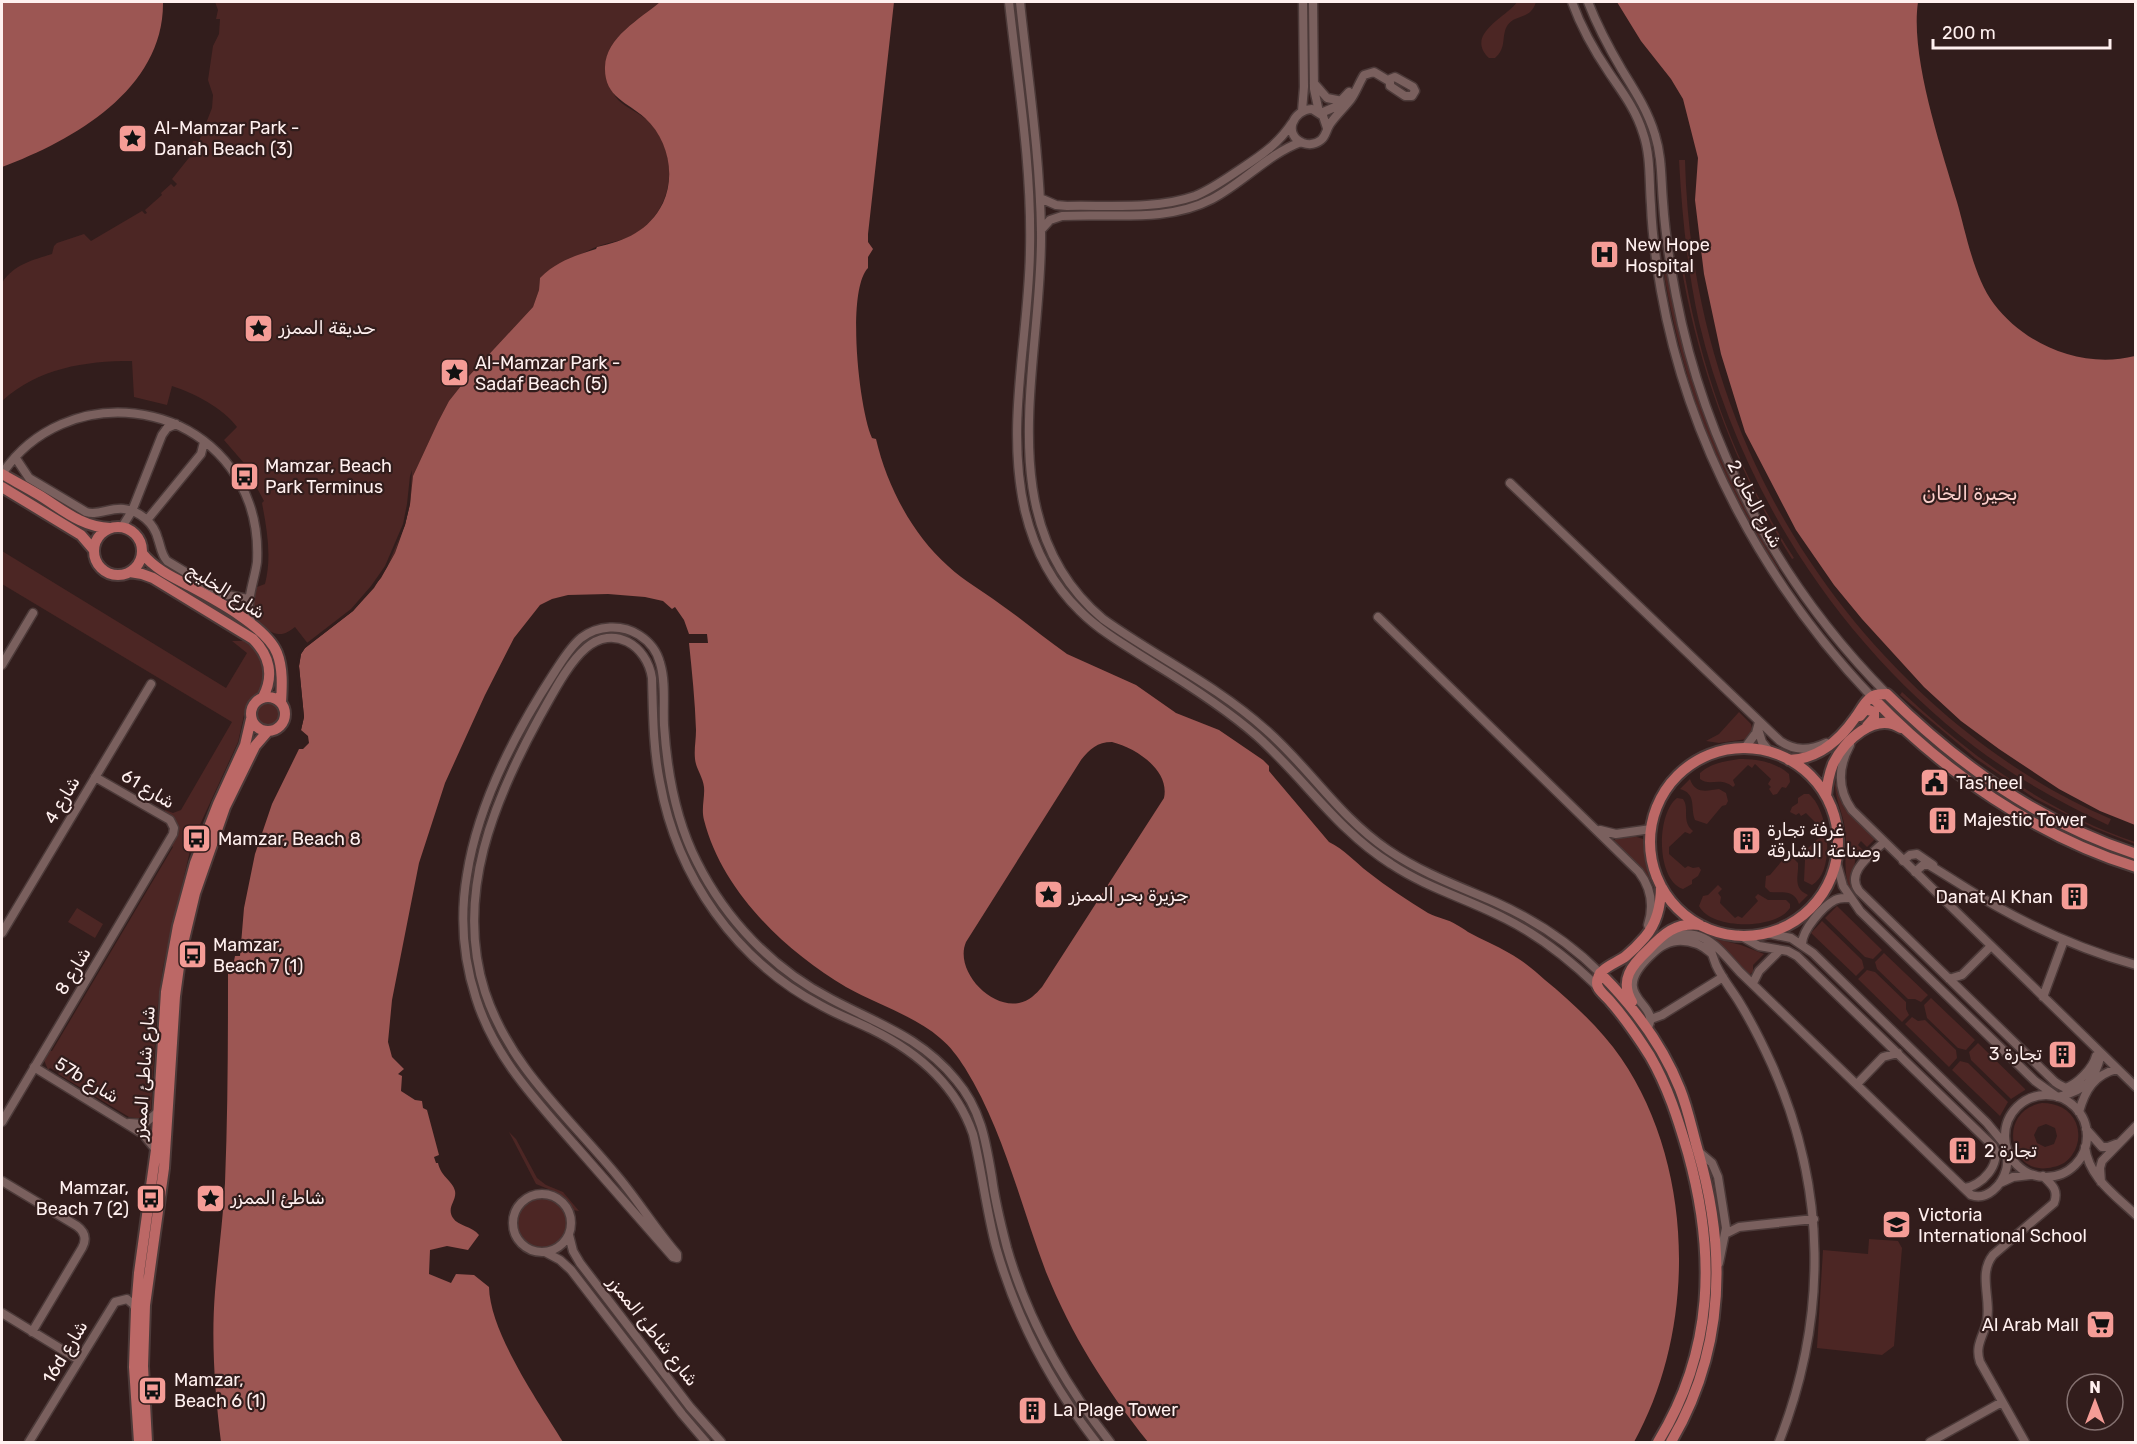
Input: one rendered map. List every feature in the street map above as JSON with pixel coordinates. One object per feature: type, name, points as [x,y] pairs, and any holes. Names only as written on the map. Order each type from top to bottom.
[{"type":"main road","points":[[2,474],[81,522],[93,526],[122,527],[136,535],[142,553],[138,564],[130,572],[119,576],[103,570],[96,562],[93,549],[81,536],[2,487]]},
{"type":"main road","points":[[93,549],[100,534],[110,528]]},
{"type":"main road","name":"شارع الخليج","points":[[142,553],[158,568],[252,625],[269,640],[277,653],[281,674],[281,703]]},
{"type":"main road","name":"شارع الخليج","points":[[130,572],[153,578],[253,639],[264,652],[269,667],[269,683],[263,697]]},
{"type":"main road","points":[[1854,721],[1872,697],[1887,694]]},
{"type":"main road","name":"شارع الخان 2","points":[[1887,694],[1957,756],[2011,795],[2069,827],[2136,854]]},
{"type":"main road","points":[[263,697],[271,697],[281,703],[285,710],[283,723],[277,729],[268,731],[259,729],[251,719],[253,706],[263,697]]},
{"type":"main road","name":"شارع الخان 2","points":[[1872,697],[1914,736],[1971,782],[2032,822],[2077,845],[2136,867]]},
{"type":"main road","points":[[1789,760],[1816,755],[1827,748],[1865,710],[1872,710],[1875,714],[1874,718],[1835,761],[1828,778],[1826,796]]},
{"type":"main road","name":"شارع شاطئ الممزر","points":[[140,1441],[134,1367],[136,1310],[140,1262],[156,1150],[164,1003],[180,916],[195,863],[218,804],[245,745],[251,719]]},
{"type":"main road","points":[[1865,729],[1886,722],[1914,736]]},
{"type":"main road","name":"شارع شاطئ الممزر","points":[[140,1441],[145,1305],[164,1168],[175,996],[181,952],[195,893],[225,807],[252,751],[268,731]]},
{"type":"main road","points":[[1744,748],[1770,752],[1789,760],[1813,778],[1826,796],[1837,828],[1836,861],[1826,888],[1811,907],[1787,925],[1766,933],[1739,935],[1718,932],[1700,925],[1678,908],[1661,886],[1654,870],[1651,854],[1651,830],[1661,798],[1671,783],[1700,759],[1717,752],[1744,748]]},
{"type":"main road","points":[[1619,961],[1614,966],[1616,972],[1622,975],[1629,971],[1650,940],[1658,913],[1661,886]]},
{"type":"main road","points":[[1658,1443],[1682,1398],[1697,1350],[1705,1300],[1707,1253],[1697,1186],[1674,1104],[1659,1072],[1630,1027],[1598,987],[1597,981],[1600,973],[1650,940],[1678,927],[1700,925]]},
{"type":"main road","points":[[1629,971],[1627,990],[1680,1089],[1712,1202],[1716,1236],[1718,1269],[1714,1318],[1703,1370],[1692,1403],[1671,1443]]},
{"type":"main road","points":[[1600,973],[1646,1023]]},
{"type":"main road","points":[[1630,1027],[1646,1023]]},
{"type":"street","points":[[1009,2],[1028,181],[1030,225],[1030,269],[1020,376],[1018,468],[1026,514],[1037,547],[1059,587],[1073,604],[1097,626],[1232,716],[1259,738],[1285,763],[1335,820],[1373,852],[1430,886],[1490,911],[1525,930],[1560,953],[1598,987]]},
{"type":"street","points":[[1020,2],[1040,198],[1041,230],[1029,467],[1036,507],[1048,543],[1067,579],[1087,604],[1103,619],[1231,702],[1269,732],[1334,804],[1376,842],[1431,876],[1496,902],[1536,924],[1570,947],[1600,973]]},
{"type":"street","points":[[1302,111],[1303,2]]},
{"type":"street","points":[[1313,2],[1314,83],[1320,112],[1325,118],[1327,128]]},
{"type":"street","name":"شارع الخان 2","points":[[1572,2],[1601,60],[1635,113],[1647,149],[1654,243],[1665,310],[1677,360],[1711,454],[1744,522],[1775,575],[1819,636],[1872,697]]},
{"type":"street","name":"شارع الخان 2","points":[[1588,2],[1608,45],[1646,111],[1658,147],[1665,225],[1681,318],[1699,387],[1724,453],[1757,522],[1793,581],[1831,631],[1887,694]]},
{"type":"street","points":[[1040,198],[1050,203],[1067,206],[1153,204],[1187,198],[1213,187],[1261,155],[1275,144],[1302,111],[1312,109],[1320,112],[1335,107],[1365,70],[1374,68],[1391,79]]},
{"type":"street","points":[[1293,123],[1294,134],[1301,142],[1309,144],[1320,141],[1327,128],[1352,98],[1364,75],[1371,72],[1382,73]]},
{"type":"street","points":[[1314,83],[1327,98],[1342,101]]},
{"type":"street","points":[[1041,230],[1050,220],[1058,217],[1155,215],[1196,206],[1224,193],[1281,152],[1301,142]]},
{"type":"street","points":[[1647,149],[1658,147]]},
{"type":"street","points":[[1649,167],[1661,167]]},
{"type":"street","points":[[2,474],[15,457],[46,431],[84,416],[128,412],[176,424],[204,442],[231,468],[250,506],[257,547],[254,576],[248,599],[248,612],[252,625]]},
{"type":"street","points":[[122,527],[132,511],[162,435],[167,428],[176,424]]},
{"type":"street","points":[[1018,431],[1029,432]]},
{"type":"street","points":[[147,520],[201,453],[204,442]]},
{"type":"street","points":[[15,457],[29,478],[86,512],[93,514],[117,508],[132,511],[147,520],[154,529],[162,552],[168,561],[222,594],[248,599]]},
{"type":"street","points":[[1510,483],[1758,725],[1780,741],[1797,749],[1811,749],[1837,738]]},
{"type":"street","points":[[2,664],[33,613]]},
{"type":"street","points":[[1378,617],[1640,873],[1646,882],[1652,906],[1650,940],[1680,935],[1694,936],[1707,940],[1720,948],[1740,972],[1973,1196],[1981,1197],[1989,1194],[2007,1168],[2006,1128],[2017,1107],[2032,1097],[2044,1095],[2057,1097],[2075,1092],[2092,1080]]},
{"type":"street","points":[[1096,1443],[1045,1365],[1014,1299],[992,1228],[973,1134],[955,1096],[936,1075],[895,1042],[820,1005],[772,973],[731,933],[693,879],[675,839],[663,797],[656,754],[652,678],[649,665],[643,654],[626,641],[612,638],[598,640],[587,647],[551,697],[528,739],[494,813],[485,840],[477,876],[474,914],[477,952],[485,990],[498,1026],[513,1052],[530,1076],[620,1179],[677,1254],[677,1258],[673,1257],[521,1083],[488,1029],[474,992],[466,953],[463,914],[467,874],[482,818],[518,735],[542,692],[568,652],[580,639],[595,630],[612,627],[630,631],[645,640],[656,653],[662,669],[665,744],[673,795],[688,842],[703,873],[739,926],[786,970],[826,997],[901,1034],[945,1068],[965,1091],[985,1134],[1006,1243],[1024,1295],[1059,1369],[1110,1443]]},
{"type":"street","points":[[1188,686],[1195,678]]},
{"type":"street","name":"شارع 4","points":[[2,933],[150,684]]},
{"type":"street","points":[[1744,748],[1758,725]]},
{"type":"street","points":[[1758,725],[1762,742],[1770,752]]},
{"type":"street","points":[[1855,737],[1842,765],[1840,776],[1842,791],[1852,810],[2136,1087]]},
{"type":"street","name":"شارع 61","points":[[95,777],[170,820],[174,828],[172,837]]},
{"type":"street","points":[[663,797],[673,795]]},
{"type":"street","points":[[1587,822],[1601,831],[1612,834],[1651,830]]},
{"type":"street","name":"شارع 8","points":[[2,1122],[172,837]]},
{"type":"street","points":[[1884,842],[1856,871],[1854,883],[1892,924],[2055,1082],[2074,1090],[2117,1069]]},
{"type":"street","points":[[1874,852],[1887,850],[1903,861]]},
{"type":"street","points":[[1903,861],[1910,855],[1917,854],[1940,871],[2015,916],[2064,940],[2136,965]]},
{"type":"street","points":[[1836,861],[1840,879],[1849,898],[1864,915],[2035,1081],[2068,1102],[2079,1112],[2086,1129],[2102,1147],[2119,1143]]},
{"type":"street","points":[[1915,872],[1925,864],[1940,871]]},
{"type":"street","points":[[693,879],[703,873]]},
{"type":"street","points":[[1802,944],[1807,927],[1832,902],[1839,898],[1849,898]]},
{"type":"street","points":[[1864,915],[1892,924]]},
{"type":"street","points":[[1766,933],[1785,936],[1802,944],[1990,1126],[2017,1165],[2026,1172],[2040,1176],[2055,1190],[2054,1203],[1993,1255],[1985,1271],[1989,1307],[1987,1324],[1979,1344],[1978,1354],[2025,1443]]},
{"type":"street","points":[[1739,935],[1758,946],[1791,952],[1797,956],[1993,1146],[1996,1159],[1992,1168],[1974,1185],[1964,1188]]},
{"type":"street","points":[[1707,940],[1724,979],[1756,1030],[1780,1083],[1800,1143],[1814,1219],[1816,1269],[1811,1323],[1798,1390],[1779,1443]]},
{"type":"street","points":[[2043,997],[2064,940]]},
{"type":"street","points":[[1713,955],[1696,943],[1675,941],[1656,950],[1638,967],[1633,977],[1633,988],[1646,1023],[1740,972]]},
{"type":"street","points":[[1949,979],[1962,975],[1991,946]]},
{"type":"street","points":[[1753,983],[1762,967],[1780,950]]},
{"type":"street","points":[[1827,967],[1837,994]]},
{"type":"street","points":[[1960,990],[1962,975]]},
{"type":"street","points":[[1883,1057],[1886,1042]]},
{"type":"street","points":[[2079,1112],[2084,1094],[2097,1072],[2099,1051]]},
{"type":"street","points":[[2065,1088],[2071,1087],[2091,1066],[2099,1051]]},
{"type":"street","points":[[1857,1084],[1883,1057],[1898,1053]]},
{"type":"street","points":[[2025,1053],[2035,1081]]},
{"type":"street","name":"57b شارع","points":[[34,1067],[123,1121],[147,1138],[156,1150]]},
{"type":"street","name":"57b شارع","points":[[123,1121],[134,1125],[144,1124],[159,1111]]},
{"type":"street","points":[[1965,1119],[1990,1126]]},
{"type":"street","points":[[2101,1182],[2102,1161],[2136,1126]]},
{"type":"street","points":[[2086,1129],[2085,1147],[2090,1166],[2101,1182],[2136,1215]]},
{"type":"street","points":[[1997,1185],[2013,1177],[2059,1174],[2069,1169],[2080,1157],[2085,1147]]},
{"type":"street","points":[[1698,1151],[1712,1163],[1717,1172],[1726,1221],[1718,1269]]},
{"type":"street","points":[[611,1187],[618,1187],[620,1179]]},
{"type":"street","points":[[2,1181],[77,1226],[84,1233],[85,1238],[82,1248],[32,1332]]},
{"type":"street","points":[[541,1193],[555,1197],[562,1202],[571,1217],[569,1235],[559,1246],[545,1252],[528,1249],[516,1237],[513,1220],[514,1212],[523,1200],[541,1193]]},
{"type":"street","points":[[1725,1234],[1739,1227],[1814,1219]]},
{"type":"street","points":[[1726,1221],[1739,1227]]},
{"type":"street","name":"شارع شاطئ الممزر","points":[[569,1235],[573,1251],[580,1263],[690,1407],[721,1443]]},
{"type":"street","name":"شارع شاطئ الممزر","points":[[545,1252],[560,1260],[571,1270],[706,1443]]},
{"type":"street","name":"16d شارع","points":[[29,1443],[115,1302],[127,1299],[136,1310]]},
{"type":"street","points":[[2,1313],[79,1360]]},
{"type":"street","points":[[1930,1443],[2002,1402]]},
{"type":"shaded area","name":"حديقة الممزر","points":[[215,2],[660,2],[613,43],[606,66],[615,96],[651,124],[666,149],[669,178],[661,206],[653,218],[637,233],[589,250],[540,278],[539,290],[533,307],[468,377],[449,401],[413,476],[410,504],[395,553],[367,597],[309,645],[295,627],[282,634],[267,629],[258,621],[253,611],[252,604],[257,587],[265,584],[268,564],[267,533],[262,503],[264,501],[243,462],[224,440],[237,427],[224,414],[199,397],[172,386],[167,405],[134,397],[132,361],[97,363],[63,369],[31,381],[2,401],[2,283],[18,267],[52,254],[57,243],[84,234],[91,241],[142,211],[147,213],[145,210],[162,195],[161,193],[171,184],[174,187],[177,184],[172,179],[192,154],[188,150],[190,147],[198,151],[200,149],[192,145],[193,141],[199,141],[212,108],[213,95],[208,80],[213,46],[219,34],[220,19],[216,19],[218,10]]},
{"type":"shaded area","points":[[1517,2],[1536,2],[1530,12],[1510,22],[1505,30],[1499,54],[1495,58],[1489,58],[1481,41],[1484,34]]},
{"type":"shaded area","points":[[1679,160],[1685,160],[1691,237],[1704,312],[1724,385],[1751,455],[1785,522],[1827,585],[1875,645],[1929,700],[1970,735],[2015,767],[2086,808],[2111,819],[2108,825],[2023,780],[1975,747],[1926,706],[1880,660],[1838,611],[1801,558],[1768,502],[1740,444],[1717,384],[1699,322],[1691,282],[1683,221]]},
{"type":"shaded area","points":[[1683,264],[1699,342],[1723,417],[1755,489],[1794,558],[1792,559],[1753,489],[1722,417],[1709,380],[1698,342],[1681,265]]},
{"type":"shaded area","points":[[1667,273],[1684,352],[1709,427],[1740,498],[1779,569],[1777,571],[1736,499],[1701,417],[1676,332],[1664,274]]},
{"type":"shaded area","points":[[2,551],[226,688],[247,653],[232,641],[244,641],[254,648],[262,661],[265,675],[259,691],[246,706],[238,742],[192,842],[163,967],[157,1011],[151,1109],[142,1119],[129,1117],[59,1073],[50,1068],[48,1070],[44,1060],[49,1051],[52,1051],[173,847],[171,845],[176,836],[164,813],[165,810],[173,813],[181,810],[232,722],[2,584]]},
{"type":"shaded area","points":[[1902,692],[1982,760],[2011,780],[2071,815],[2135,842],[2135,844],[2094,828],[2034,798],[1975,758],[1900,695]]},
{"type":"shaded area","points":[[268,702],[277,705],[280,714],[277,723],[268,726],[259,723],[256,714],[259,705]]},
{"type":"shaded area","points":[[1890,704],[1992,788],[2061,829],[2135,860],[2135,864],[2077,841],[2022,812],[1986,788],[1936,749],[1887,706]]},
{"type":"shaded area","points":[[1739,712],[1751,724],[1753,732],[1747,739],[1719,743],[1706,741],[1719,734]]},
{"type":"shaded area","points":[[1739,759],[1772,764],[1789,774],[1790,782],[1786,788],[1782,787],[1777,794],[1773,795],[1768,784],[1771,779],[1755,764],[1752,768],[1748,765],[1733,780],[1735,785],[1733,787],[1724,782],[1708,782],[1700,779],[1700,773],[1709,767]]},
{"type":"shaded area","points":[[1690,779],[1698,789],[1705,791],[1719,789],[1726,793],[1728,801],[1726,805],[1722,806],[1707,824],[1695,820],[1691,798],[1689,794],[1680,789]]},
{"type":"shaded area","points":[[1835,781],[1847,810],[1875,839],[1867,847],[1861,841],[1858,845],[1864,851],[1855,860],[1851,878],[1853,890],[1850,890],[1847,882],[1845,832]]},
{"type":"shaded area","points":[[1809,794],[1816,802],[1825,827],[1827,841],[1824,867],[1820,878],[1812,885],[1804,881],[1805,860],[1798,851],[1801,848],[1806,850],[1822,835],[1819,832],[1822,829],[1806,813],[1801,816],[1799,813],[1796,815],[1790,812],[1792,807],[1798,803],[1798,798]]},
{"type":"shaded area","points":[[1677,798],[1683,799],[1685,803],[1687,823],[1693,831],[1690,834],[1685,832],[1669,847],[1669,854],[1685,868],[1699,867],[1701,870],[1692,880],[1692,884],[1683,889],[1674,883],[1668,873],[1662,846],[1665,818],[1670,806]]},
{"type":"shaded area","points":[[1631,835],[1643,839],[1645,861],[1651,883],[1642,870],[1613,842],[1616,838]]},
{"type":"shaded area","points":[[1786,856],[1798,863],[1798,885],[1808,895],[1799,904],[1791,894],[1770,892],[1765,887],[1766,876],[1770,875]]},
{"type":"shaded area","points":[[1718,885],[1722,889],[1718,893],[1721,897],[1720,903],[1735,918],[1738,916],[1742,918],[1758,901],[1755,897],[1758,894],[1768,900],[1786,900],[1790,908],[1783,915],[1758,923],[1729,923],[1716,920],[1699,906],[1703,896],[1708,895]]},
{"type":"shaded area","points":[[1837,906],[1882,950],[1873,959],[1865,957],[1825,918]]},
{"type":"shaded area","points":[[77,908],[103,924],[95,938],[68,922]]},
{"type":"shaded area","points":[[1822,921],[1862,960],[1864,968],[1856,976],[1811,933]]},
{"type":"shaded area","points":[[1712,938],[1741,945],[1764,954],[1753,965],[1753,972],[1749,975]]},
{"type":"shaded area","points":[[1884,953],[1928,995],[1921,1002],[1908,999],[1877,969],[1875,962]]},
{"type":"shaded area","points":[[1867,970],[1875,972],[1906,1002],[1909,1015],[1902,1022],[1858,979]]},
{"type":"shaded area","points":[[1931,998],[1975,1040],[1966,1050],[1958,1048],[1927,1018],[1924,1005]]},
{"type":"shaded area","points":[[1912,1017],[1918,1021],[1925,1020],[1956,1050],[1957,1058],[1949,1067],[1905,1024]]},
{"type":"shaded area","points":[[1978,1043],[2025,1090],[2011,1099],[1971,1060],[1969,1052]]},
{"type":"shaded area","points":[[1960,1061],[1968,1063],[2008,1102],[2000,1116],[1952,1070]]},
{"type":"shaded area","points":[[2042,1103],[2053,1104],[2067,1111],[2073,1118],[2078,1131],[2078,1139],[2072,1155],[2064,1163],[2038,1168],[2027,1163],[2018,1154],[2013,1130],[2018,1118],[2027,1109]],"holes":[[[2046,1124],[2055,1128],[2057,1136],[2054,1144],[2045,1147],[2037,1143],[2034,1135],[2038,1127]]]},
{"type":"shaded area","points":[[509,1132],[516,1139],[537,1178],[546,1185],[563,1192],[579,1211],[573,1210],[558,1193],[536,1184]]},
{"type":"shaded area","points":[[537,1199],[547,1199],[559,1206],[566,1218],[566,1228],[559,1240],[547,1247],[537,1247],[522,1236],[518,1228],[518,1218],[529,1203]]},
{"type":"shaded area","points":[[1869,1239],[1898,1241],[1902,1248],[1894,1346],[1882,1355],[1817,1348],[1823,1250],[1868,1254]]},
{"type":"water","points":[[2,2],[163,2],[159,33],[148,61],[131,85],[110,107],[85,126],[58,142],[2,167]]},
{"type":"water","points":[[660,2],[894,2],[868,234],[868,242],[873,249],[868,257],[868,268],[861,281],[856,324],[859,378],[867,423],[872,438],[876,439],[894,491],[912,524],[935,553],[954,571],[1067,654],[1136,685],[1176,713],[1219,730],[1263,760],[1269,766],[1269,771],[1329,842],[1345,852],[1382,883],[1428,913],[1454,923],[1523,962],[1586,1016],[1621,1058],[1645,1101],[1663,1148],[1674,1197],[1679,1248],[1677,1299],[1669,1350],[1655,1397],[1634,1442],[1148,1442],[1104,1381],[1067,1318],[1046,1272],[1001,1142],[979,1092],[957,1056],[930,1030],[846,987],[801,956],[759,917],[725,871],[704,820],[704,787],[695,759],[696,719],[689,643],[708,643],[707,634],[689,634],[684,620],[675,607],[672,609],[663,601],[608,594],[568,595],[540,605],[514,638],[485,695],[445,783],[419,863],[392,1000],[388,1042],[392,1057],[404,1069],[398,1074],[402,1076],[401,1091],[415,1100],[422,1101],[423,1108],[427,1110],[439,1155],[434,1157],[436,1163],[455,1191],[451,1214],[458,1223],[479,1235],[468,1250],[447,1246],[430,1250],[429,1274],[451,1283],[456,1274],[474,1275],[489,1287],[491,1305],[498,1325],[517,1367],[563,1442],[221,1442],[215,1386],[213,1330],[225,1183],[228,960],[234,961],[235,956],[240,956],[244,908],[255,854],[272,804],[299,749],[303,749],[309,743],[308,736],[301,730],[304,717],[299,666],[301,654],[305,648],[353,611],[381,578],[395,553],[405,525],[413,476],[449,401],[468,377],[533,307],[539,290],[540,278],[566,260],[597,247],[617,242],[635,233],[651,221],[663,203],[669,181],[668,158],[664,147],[659,136],[645,118],[612,92],[608,85],[605,67],[611,47],[618,38]],"holes":[[[1107,742],[1121,745],[1141,755],[1157,770],[1162,778],[1164,798],[1042,987],[1023,1002],[1008,1003],[997,1000],[986,994],[970,975],[965,964],[966,942],[1081,760],[1098,745]]]},
{"type":"water","name":"بحيرة الخان","points":[[1617,2],[1918,2],[1918,49],[1928,102],[1971,255],[1987,293],[2007,319],[2022,332],[2057,351],[2096,359],[2135,356],[2135,825],[2100,811],[2059,789],[1961,721],[1924,687],[1862,619],[1834,585],[1796,530],[1745,432],[1721,354],[1704,274],[1695,200],[1698,158],[1683,99],[1671,79],[1641,41]]},
{"type":"pier","points":[[412,470],[410,504],[405,525],[387,567],[374,588],[353,611],[305,648],[301,654],[299,666],[304,717],[301,730],[298,729],[301,717],[296,665],[299,653],[303,646],[351,609],[385,566],[403,524]]},
{"type":"place","name":"Al-Mamzar Park - Danah Beach (3)","points":[[133,138]]},
{"type":"place","name":"New Hope Hospital","points":[[1604,255]]},
{"type":"place","name":"حديقة الممزر","points":[[258,328]]},
{"type":"place","name":"Al-Mamzar Park - Sadaf Beach (5)","points":[[454,373]]},
{"type":"place","name":"Mamzar, Beach Park Terminus","points":[[244,476]]},
{"type":"place","name":"Tas'heel","points":[[1935,783]]},
{"type":"place","name":"Majestic Tower","points":[[1942,820]]},
{"type":"place","name":"Mamzar, Beach 8","points":[[197,839]]},
{"type":"place","name":"غرفة تجارة وصناعة الشارقة","points":[[1746,840]]},
{"type":"place","name":"جزيرة بحر الممزر","points":[[1048,895]]},
{"type":"place","name":"Danat Al Khan","points":[[2074,897]]},
{"type":"place","name":"Mamzar, Beach 7 (1)","points":[[192,955]]},
{"type":"place","name":"تجارة 3","points":[[2063,1054]]},
{"type":"place","name":"تجارة 2","points":[[1963,1151]]},
{"type":"place","name":"Mamzar, Beach 7 (2)","points":[[150,1198]]},
{"type":"place","name":"شاطئ الممزر","points":[[210,1198]]},
{"type":"place","name":"Victoria International School","points":[[1897,1225]]},
{"type":"place","name":"Al Arab Mall","points":[[2100,1325]]},
{"type":"place","name":"Mamzar, Beach 6 (1)","points":[[153,1390]]},
{"type":"place","name":"La Plage Tower","points":[[1032,1410]]}]
